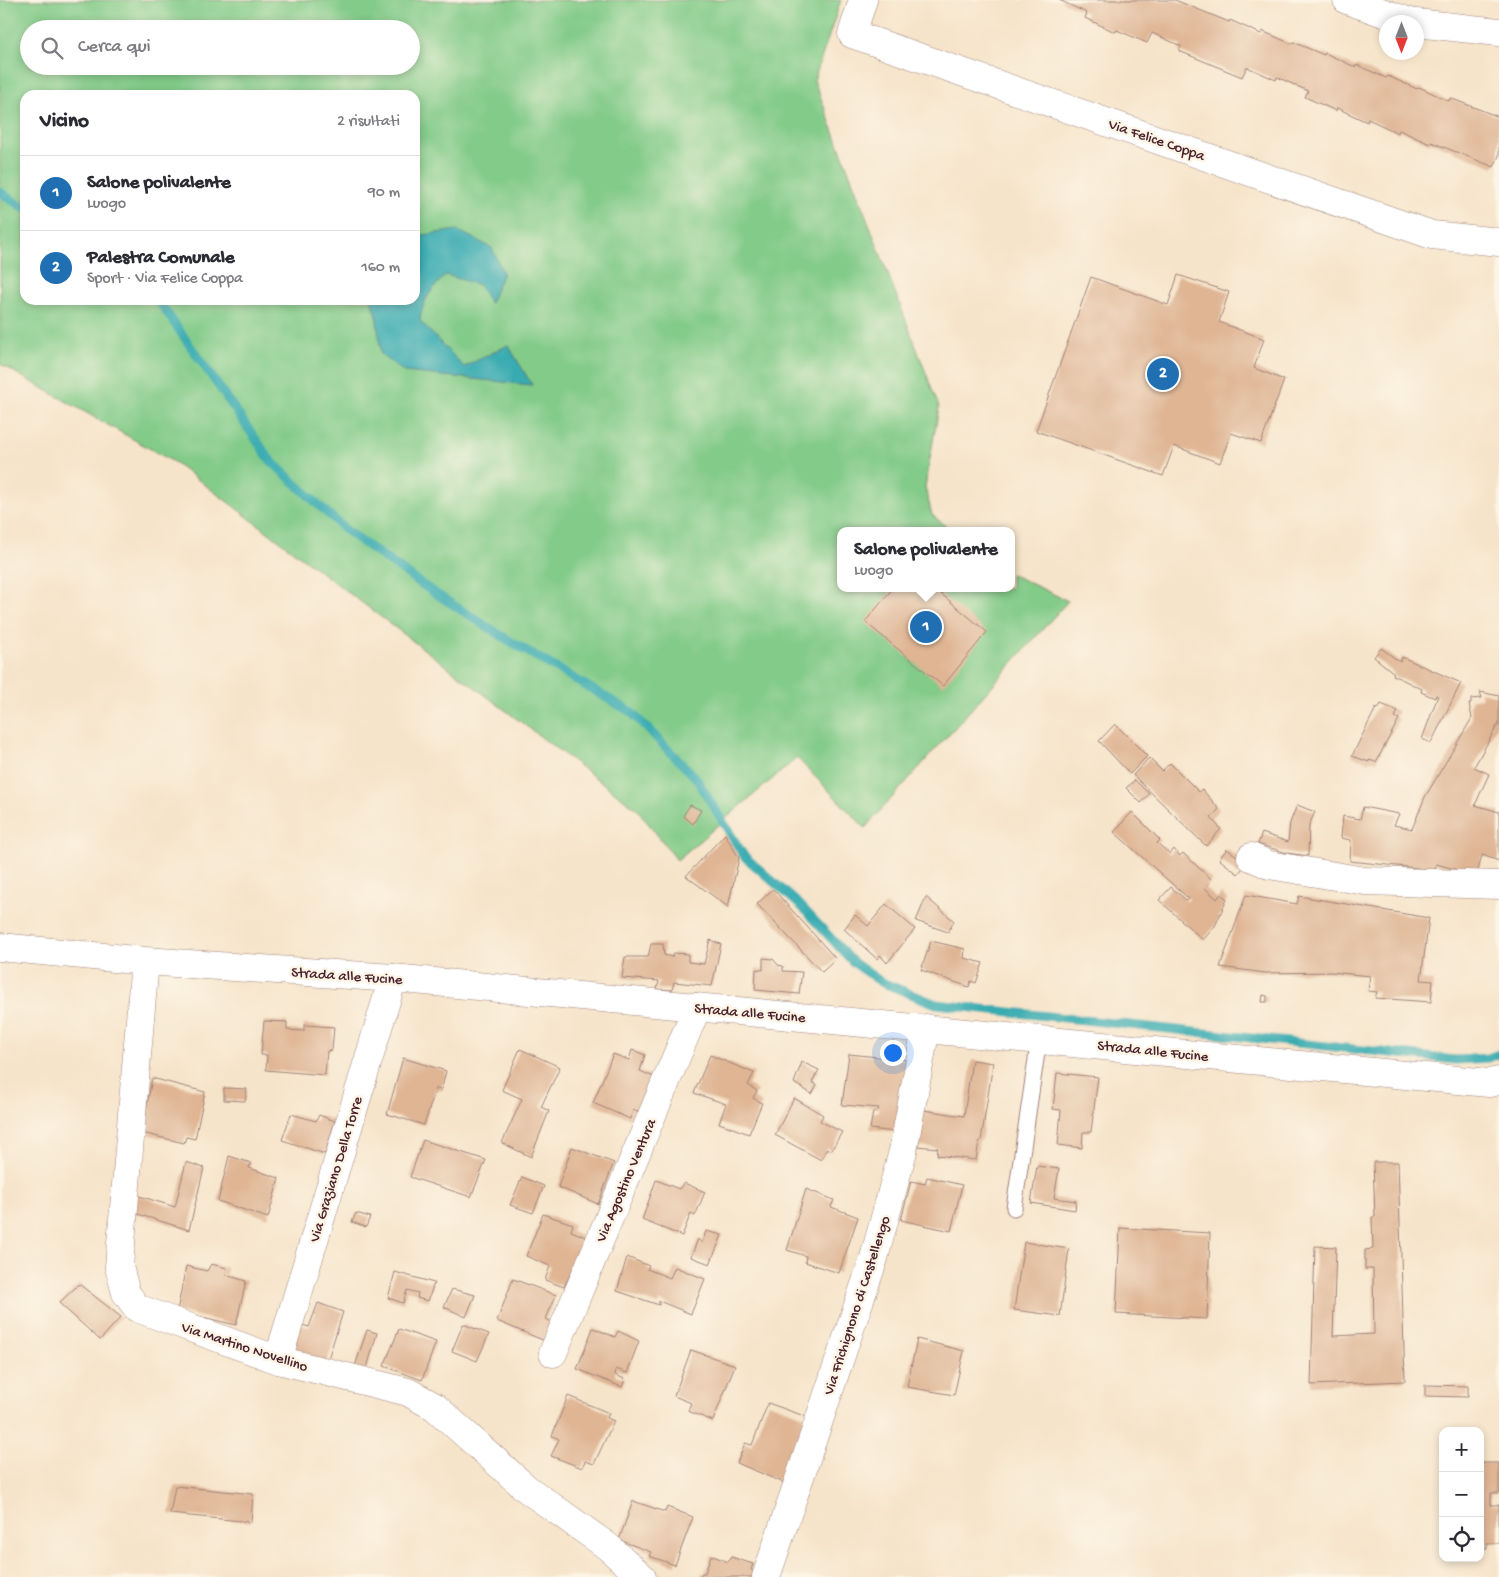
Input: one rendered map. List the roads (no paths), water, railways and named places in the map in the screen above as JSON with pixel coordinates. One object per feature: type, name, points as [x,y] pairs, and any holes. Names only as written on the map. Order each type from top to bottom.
[{"type":"street","name":"Via Felice Coppa","points":[[863,0],[852,34],[1432,235],[1499,242]]},
{"type":"street","points":[[1347,0],[1390,15]]},
{"type":"street","points":[[1424,24],[1499,32]]},
{"type":"street","points":[[1251,857],[1270,865],[1365,880],[1499,885]]},
{"type":"street","name":"Strada alle Fucine","points":[[0,947],[145,960],[393,978],[1489,1083],[1499,1081]]},
{"type":"street","name":"Via Martino Novellino","points":[[145,960],[119,1268],[126,1293],[137,1308],[278,1360],[408,1392],[435,1407],[528,1489],[607,1546],[642,1577]]},
{"type":"street","name":"Via Graziano Della Torre","points":[[278,1360],[393,978]]},
{"type":"street","name":"Via Agostino Ventura","points":[[554,1353],[697,1007]]},
{"type":"street","name":"Via Frichignono di Castellengo","points":[[766,1577],[874,1258],[904,1152],[926,1028]]},
{"type":"lane","points":[[1014,1208],[1039,1039]]},
{"type":"water","points":[[457,230],[492,248],[503,273],[490,303],[479,285],[446,275],[425,301],[420,321],[464,367],[508,345],[532,385],[404,372],[381,354],[376,312],[373,305],[420,305],[420,240],[423,235]]},
{"type":"waterway","points":[[0,192],[20,206]]},
{"type":"waterway","points":[[161,305],[271,461],[348,532],[430,590],[508,640],[631,712],[696,778],[744,856],[801,906],[853,962],[881,982],[936,1004],[1456,1060],[1488,1058],[1499,1054]]},
{"type":"place","name":"Palestra Comunale","points":[[1163,374]]},
{"type":"place","name":"Salone polivalente","points":[[926,627]]}]
